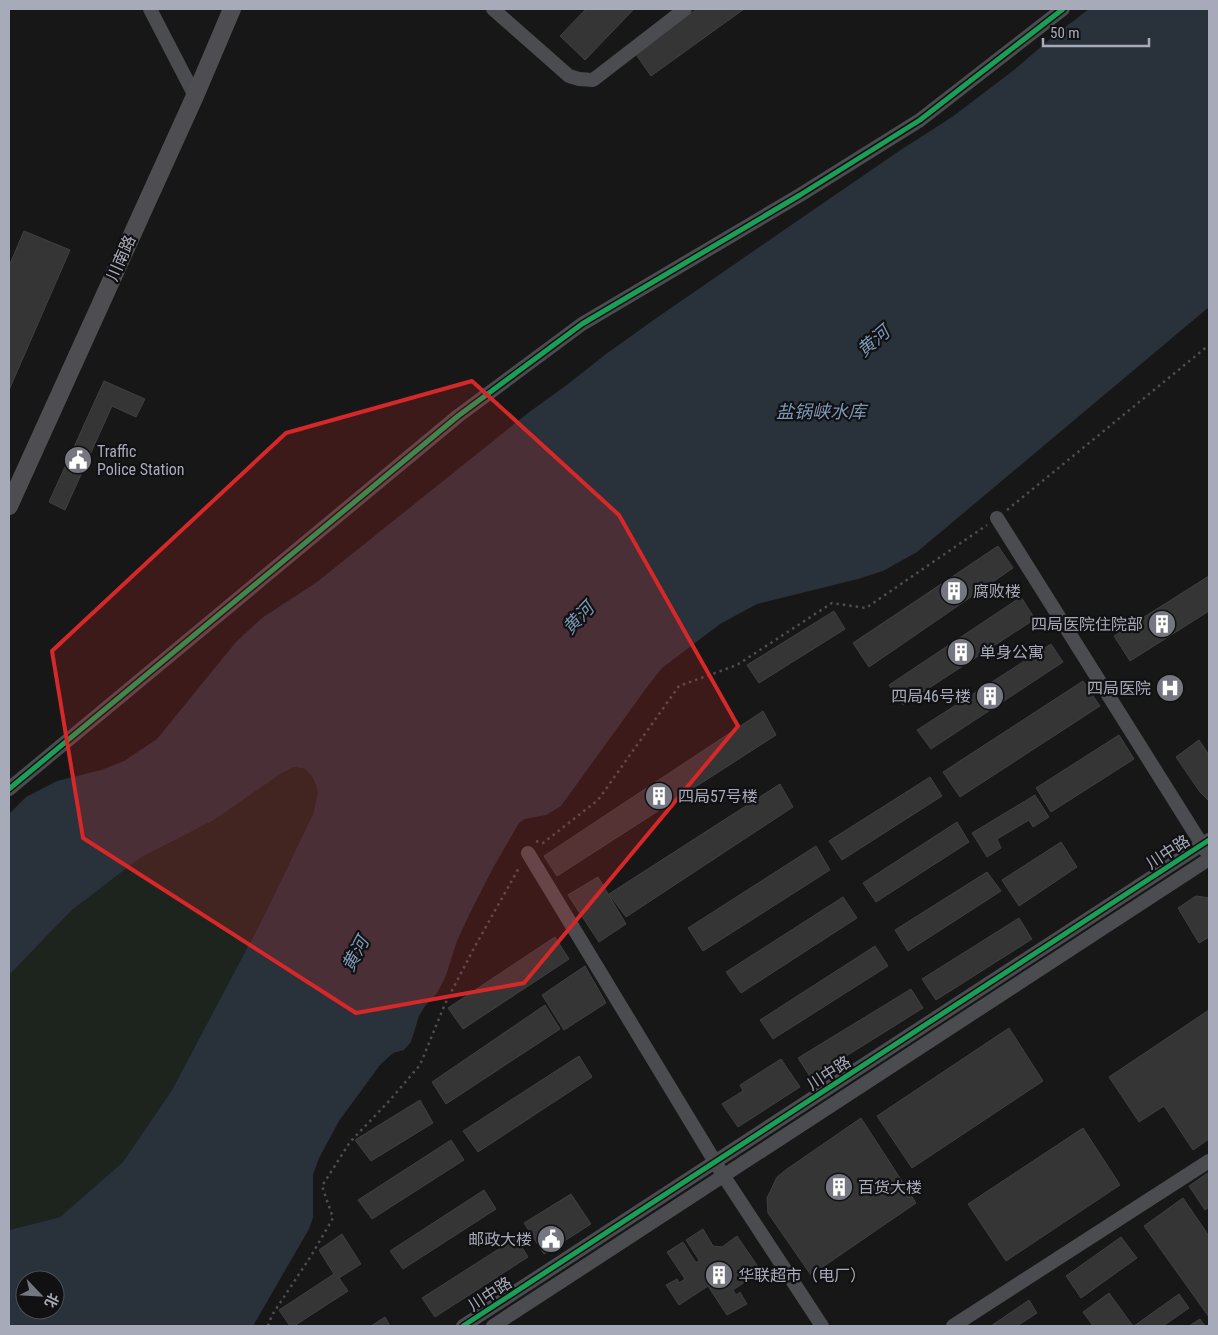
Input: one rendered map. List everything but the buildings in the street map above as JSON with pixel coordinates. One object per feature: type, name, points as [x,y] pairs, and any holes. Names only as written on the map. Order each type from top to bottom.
[{"type":"main road","name":"川南路","points":[[9,506],[232,9]]},
{"type":"street","points":[[150,9],[194,96]]},
{"type":"street","points":[[493,9],[569,76],[593,80],[685,9]]},
{"type":"street","points":[[9,789],[482,398],[582,324],[800,195],[920,120],[1062,9]]},
{"type":"street","points":[[997,518],[1208,850]]},
{"type":"street","name":"川中路","points":[[462,1326],[714,1162],[1208,850]]},
{"type":"street","name":"川中路","points":[[492,1326],[712,1184],[1208,850]]},
{"type":"street","points":[[528,853],[714,1162],[822,1326]]},
{"type":"street","points":[[953,1326],[1209,1161]]},
{"type":"path","points":[[268,1326],[272,1314],[311,1256],[333,1218],[322,1186],[350,1142],[420,1065],[445,1004],[535,840],[543,844],[598,800],[679,686],[737,666],[832,603],[866,608],[997,518],[1209,345]]},
{"type":"highlighted area","points":[[472,381],[619,515],[738,726],[524,983],[356,1013],[83,838],[52,651],[286,433]]},
{"type":"shaded area","points":[[294,767],[305,769],[313,778],[318,792],[313,814],[263,918],[172,1090],[123,1162],[60,1217],[9,1230],[9,975],[72,910],[140,858],[214,820],[282,773]]},
{"type":"water","name":"盐锅峡水库","points":[[1089,9],[1209,9],[1209,307],[917,552],[883,571],[757,604],[720,624],[662,668],[561,806],[546,815],[525,819],[519,823],[471,911],[457,941],[445,978],[437,993],[419,1016],[411,1042],[404,1050],[393,1053],[380,1065],[339,1121],[319,1158],[313,1175],[313,1218],[309,1229],[253,1326],[9,1326],[9,1230],[60,1217],[123,1162],[172,1090],[263,918],[313,814],[318,792],[313,778],[305,769],[294,767],[282,773],[214,820],[140,858],[72,910],[9,975],[9,814],[26,797],[57,781],[101,770],[124,761],[157,739],[236,642],[262,618],[317,582],[528,413],[606,354],[899,151],[952,117]]},
{"type":"cycle path","points":[[9,789],[458,416],[582,324],[800,195],[920,120],[1063,9]]},
{"type":"cycle path","points":[[463,1326],[1209,840]]},
{"type":"place","name":"Traffic Police Station","points":[[78,460]]},
{"type":"place","name":"腐败楼","points":[[954,591]]},
{"type":"place","name":"四局医院住院部","points":[[1162,624]]},
{"type":"place","name":"单身公寓","points":[[961,652]]},
{"type":"place","name":"四局医院","points":[[1170,688]]},
{"type":"place","name":"四局46号楼","points":[[990,696]]},
{"type":"place","name":"四局57号楼","points":[[659,796]]},
{"type":"place","name":"百货大楼","points":[[839,1187]]},
{"type":"place","name":"邮政大楼","points":[[551,1239]]},
{"type":"place","name":"华联超市（电厂）","points":[[719,1275]]},
{"type":"water label","name":"黄河","points":[[873,341]]},
{"type":"water label","name":"黄河","points":[[578,618]]},
{"type":"water label","name":"黄河","points":[[355,954]]}]
